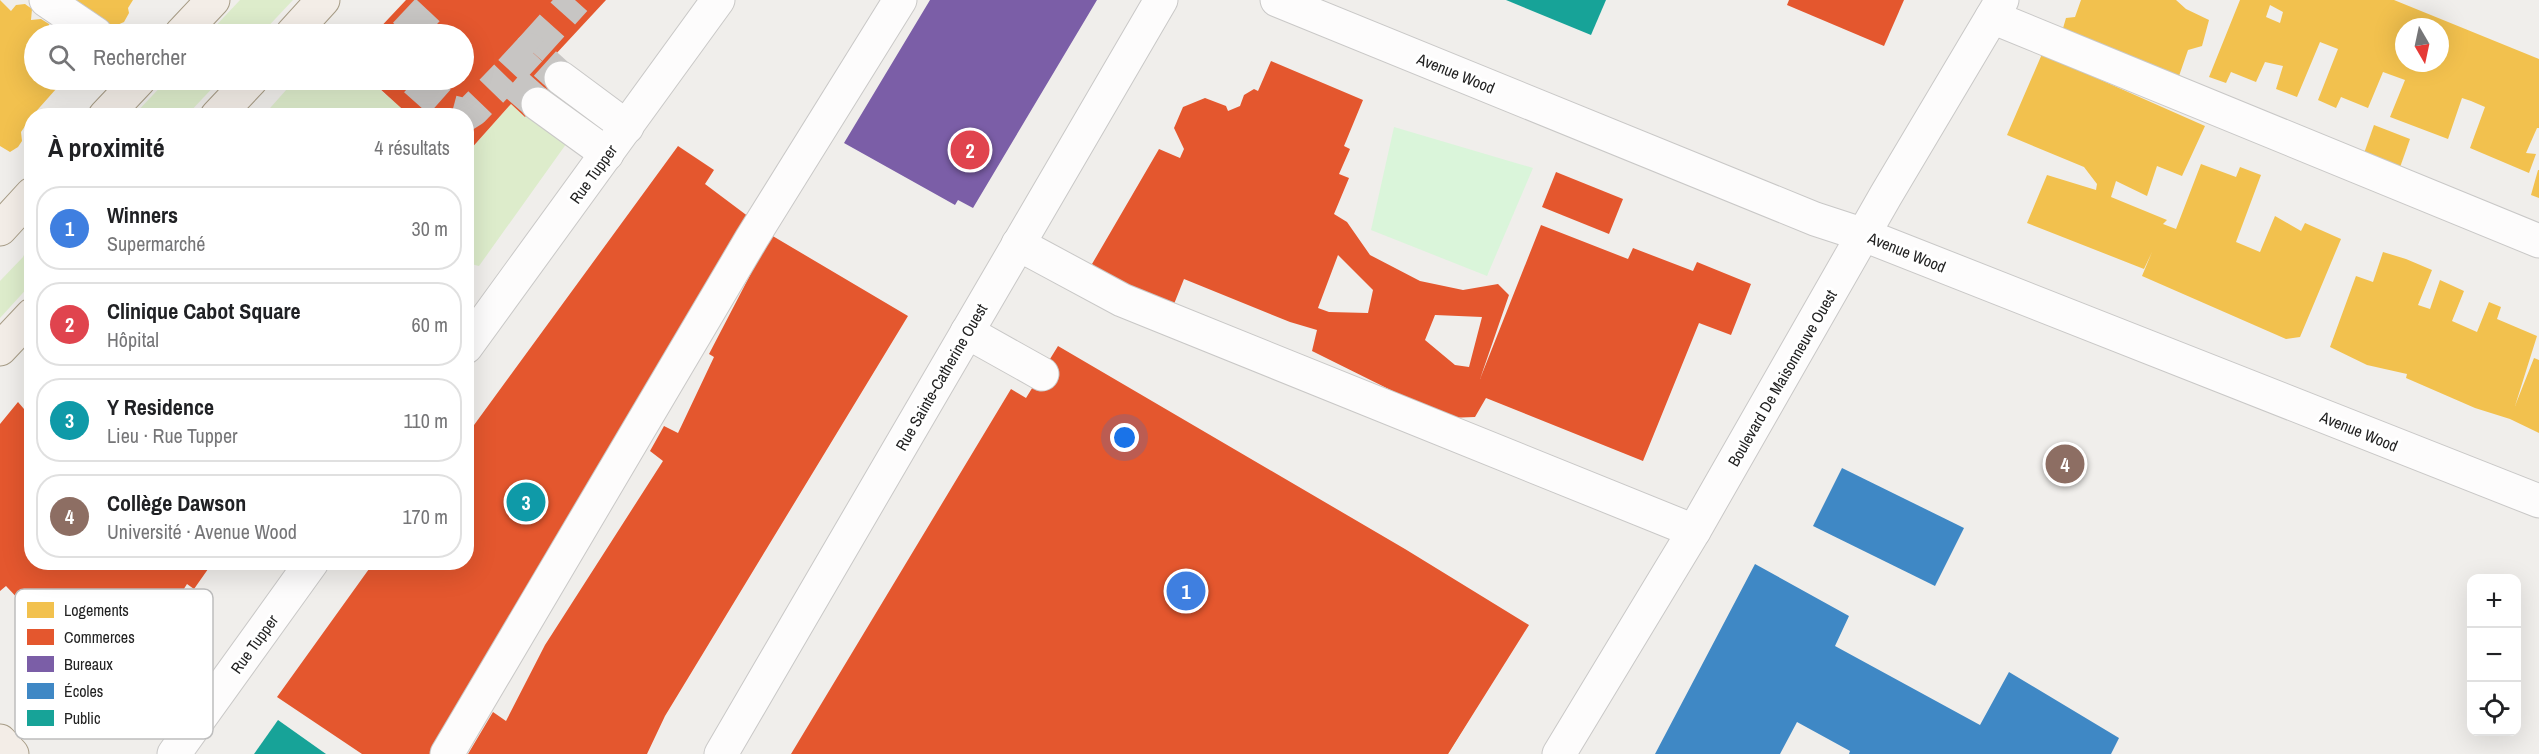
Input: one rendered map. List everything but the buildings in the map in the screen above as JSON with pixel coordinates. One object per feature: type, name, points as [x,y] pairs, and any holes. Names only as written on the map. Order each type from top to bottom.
[{"type":"main road","points":[[190,24],[213,0]]},
{"type":"main road","points":[[301,24],[323,0]]},
{"type":"main road","points":[[113,108],[130,90]]},
{"type":"main road","points":[[225,108],[242,90]]},
{"type":"main road","points":[[0,229],[24,203]]},
{"type":"main road","points":[[0,349],[24,324]]},
{"type":"main road","points":[[0,741],[12,754]]},
{"type":"street","points":[[46,0],[81,24]]},
{"type":"street","name":"Rue Tupper","points":[[474,336],[718,0]]},
{"type":"street","points":[[447,754],[752,238],[900,0]]},
{"type":"street","name":"Rue Sainte-Catherine Ouest","points":[[721,754],[1161,0]]},
{"type":"street","name":"Avenue Wood","points":[[1277,0],[1815,219],[1864,235],[2539,501]]},
{"type":"street","points":[[1997,9],[2539,241]]},
{"type":"street","name":"Boulevard De Maisonneuve Ouest","points":[[1559,754],[1694,531],[1997,9]]},
{"type":"street","points":[[561,78],[627,127]]},
{"type":"street","points":[[538,104],[607,154]]},
{"type":"street","points":[[1018,244],[1122,300],[1694,531]]},
{"type":"street","points":[[967,332],[1042,374]]},
{"type":"street","name":"Rue Tupper","points":[[213,700],[306,570]]},
{"type":"street","name":"Rue Tupper","points":[[174,754],[185,739]]},
{"type":"green space","points":[[240,0],[293,0],[270,24],[217,24]]},
{"type":"green space","points":[[158,90],[211,90],[194,108],[141,108]]},
{"type":"green space","points":[[286,90],[380,90],[402,108],[270,108]]},
{"type":"green space","points":[[511,104],[525,117],[530,112],[569,140],[479,266],[474,265],[474,145]]},
{"type":"green space","points":[[1394,127],[1533,168],[1487,276],[1371,230]]},
{"type":"green space","points":[[24,255],[24,292],[0,318],[0,281]]},
{"type":"tunnel","points":[[414,24],[437,0]]},
{"type":"tunnel","points":[[530,50],[575,0]]},
{"type":"tunnel","points":[[538,104],[506,76],[530,50],[561,78]]},
{"type":"tunnel","points":[[474,109],[506,76]]},
{"type":"tunnel","points":[[426,90],[447,108]]},
{"type":"place","name":"Clinique Cabot Square","points":[[970,150]]},
{"type":"place","name":"Collège Dawson","points":[[2065,464]]},
{"type":"place","name":"Y Residence","points":[[526,502]]},
{"type":"place","name":"Winners","points":[[1186,591]]}]
